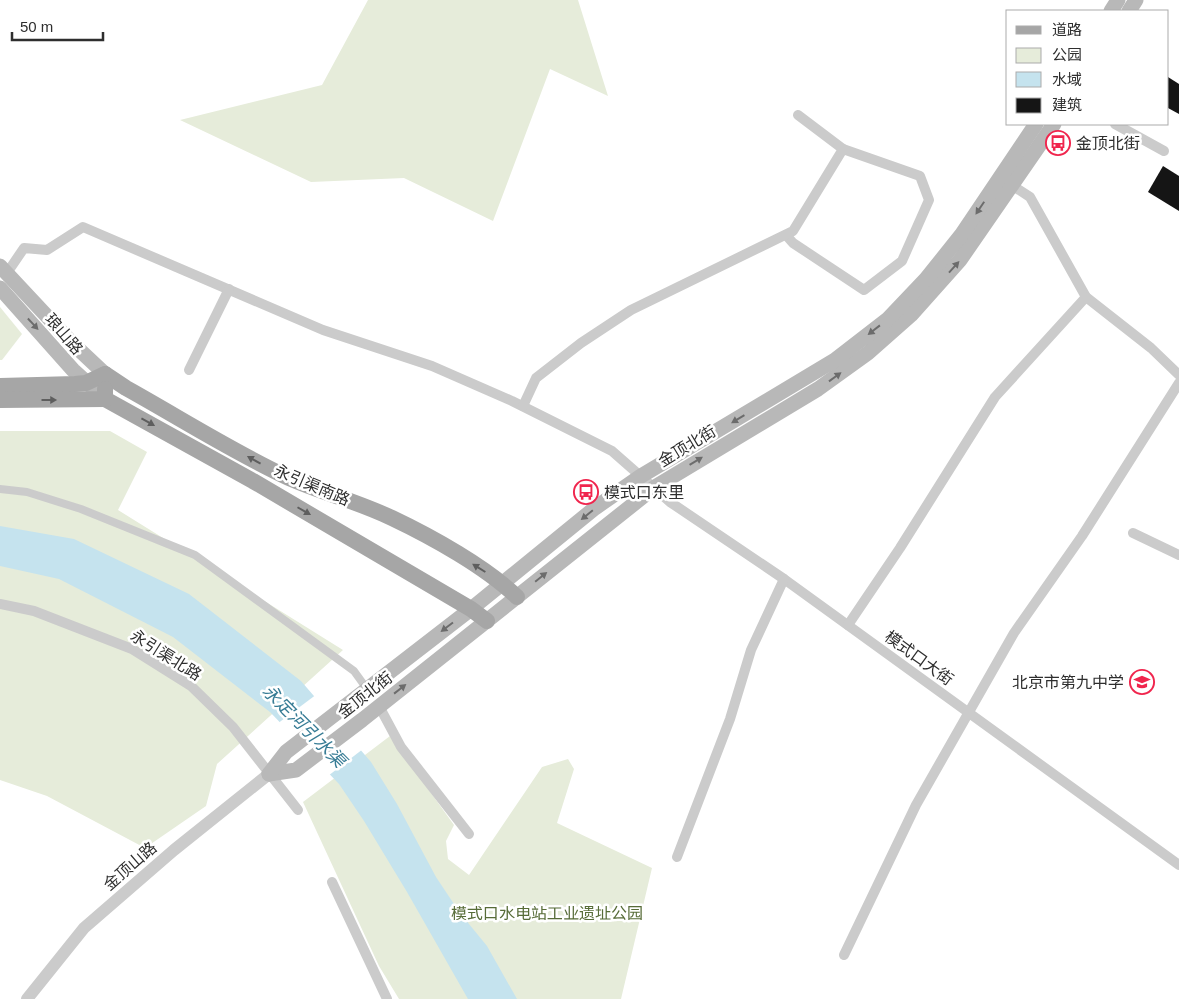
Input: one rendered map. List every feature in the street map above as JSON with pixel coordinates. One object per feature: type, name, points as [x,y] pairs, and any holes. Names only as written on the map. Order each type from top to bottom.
[{"type":"main road","name":"金顶北街","points":[[269,774],[296,770],[362,720],[655,487],[818,389],[868,353],[911,315],[960,260],[1006,181],[1035,125]]},
{"type":"main road","name":"金顶北街","points":[[269,774],[291,748],[503,584],[595,508],[641,476],[835,360],[888,319],[932,272],[1053,125]]},
{"type":"main road","name":"琅山路","points":[[3,269],[72,343],[105,374]]},
{"type":"main road","name":"琅山路","points":[[0,288],[86,383],[105,399]]},
{"type":"main road","points":[[0,386],[86,383],[105,374],[105,399]]},
{"type":"main road","name":"永引渠南路","points":[[105,374],[126,388],[263,465],[323,493],[392,518],[428,537],[503,584],[517,597]]},
{"type":"main road","name":"永引渠南路","points":[[0,400],[105,399],[253,481],[471,609],[487,621]]},
{"type":"street","points":[[786,235],[793,243],[864,290],[902,262],[929,200],[920,176],[844,148],[798,115]]},
{"type":"street","points":[[1118,125],[1164,151]]},
{"type":"street","points":[[523,406],[536,378],[581,343],[631,310],[793,231],[844,148]]},
{"type":"street","points":[[1006,181],[1030,197],[1086,297],[1151,348],[1179,375]]},
{"type":"street","points":[[3,269],[24,248],[47,250],[83,227],[323,330],[432,366],[523,406],[612,451],[641,476]]},
{"type":"street","points":[[190,370],[229,289]]},
{"type":"street","points":[[848,625],[900,548],[995,397],[1086,297]]},
{"type":"street","points":[[844,955],[916,806],[1014,634],[1082,536],[1179,383]]},
{"type":"street","name":"模式口大街","points":[[641,476],[670,502],[784,579],[1179,865]]},
{"type":"street","points":[[0,489],[27,492],[81,510],[195,556],[354,671],[367,689]]},
{"type":"street","points":[[1133,533],[1179,555]]},
{"type":"street","points":[[677,857],[730,719],[751,650],[784,579]]},
{"type":"street","name":"永引渠北路","points":[[0,604],[34,611],[138,652],[191,686],[234,727],[298,810]]},
{"type":"street","points":[[379,706],[401,748],[469,834]]},
{"type":"street","name":"金顶山路","points":[[27,999],[84,928],[174,850],[269,774]]},
{"type":"street","points":[[332,882],[387,999]]},
{"type":"green space","points":[[368,0],[578,0],[608,96],[550,69],[493,221],[404,178],[311,182],[180,120],[322,85]]},
{"type":"green space","points":[[0,307],[22,334],[2,360],[0,360]]},
{"type":"green space","points":[[0,431],[110,431],[147,452],[118,510],[343,650],[217,764],[206,806],[145,848],[47,796],[0,780]]},
{"type":"green space","name":"模式口水电站工业遗址公园","points":[[390,736],[454,825],[446,841],[448,859],[469,875],[542,767],[568,759],[574,769],[557,823],[652,868],[621,999],[399,999],[379,966],[303,802]]},
{"type":"water","name":"永定河引水渠","points":[[0,526],[74,539],[189,594],[301,681],[371,762],[397,804],[436,877],[460,913],[487,946],[517,999],[468,999],[407,892],[339,784],[270,712],[173,637],[59,579],[0,566]]},
{"type":"pier","points":[[317,694],[363,749],[328,776],[277,724]]},
{"type":"building","points":[[1169,78],[1179,84],[1179,114],[1169,109]]},
{"type":"building","points":[[1163,166],[1179,176],[1179,211],[1148,192]]},
{"type":"place","name":"金顶北街","points":[[1058,143]]},
{"type":"place","name":"模式口东里","points":[[586,492]]},
{"type":"place","name":"北京市第九中学","points":[[1142,682]]}]
